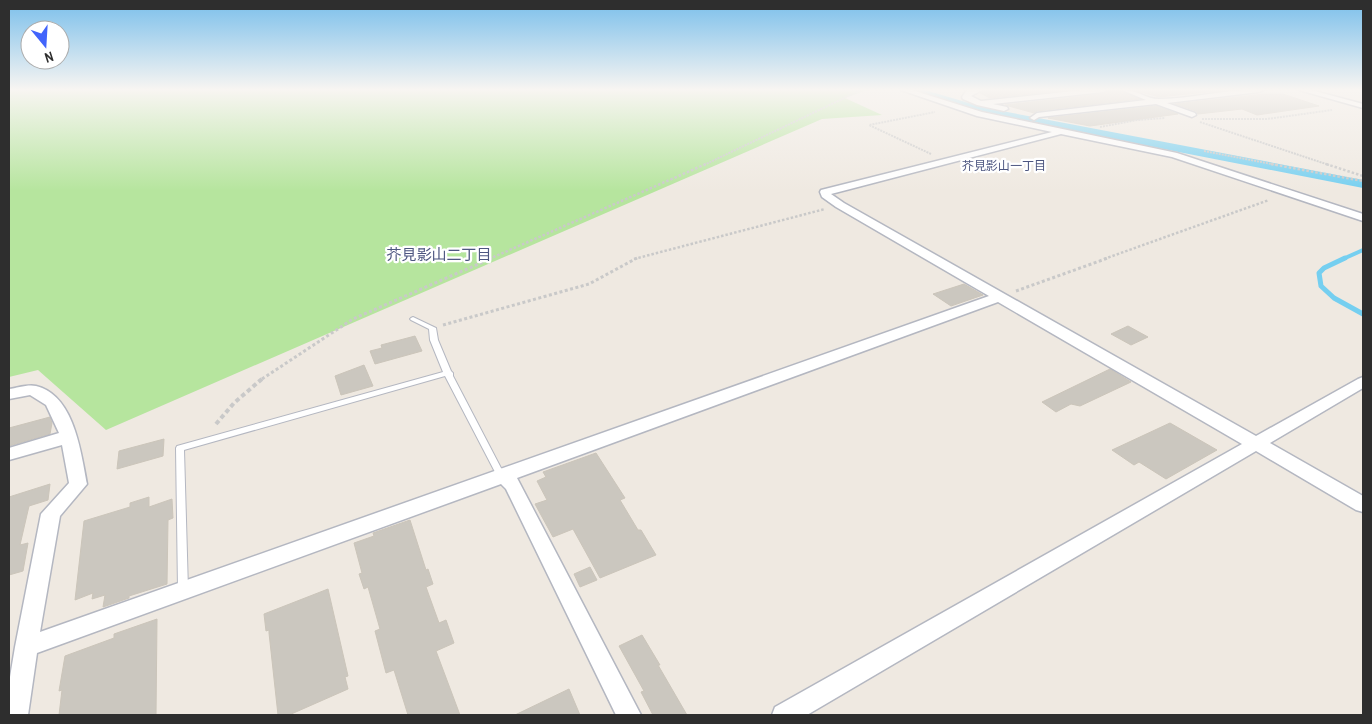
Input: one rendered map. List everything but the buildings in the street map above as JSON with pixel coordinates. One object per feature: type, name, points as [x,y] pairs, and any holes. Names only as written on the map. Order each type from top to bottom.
[{"type":"street","points":[[1032,124],[1174,154],[1363,218]]},
{"type":"street","points":[[1068,124],[1092,129]]},
{"type":"street","points":[[1061,130],[1054,134],[825,192],[826,195],[840,205],[1363,505]]},
{"type":"street","points":[[26,647],[999,297]]},
{"type":"street","points":[[784,715],[1363,382]]},
{"type":"street","points":[[9,394],[33,390],[53,402],[69,435],[78,484],[51,514],[26,647],[16,715]]},
{"type":"street","points":[[9,454],[69,435]]},
{"type":"street","points":[[503,475],[513,485],[629,715]]},
{"type":"lane","points":[[413,319],[432,328],[432,335],[449,373],[498,470],[503,475]]},
{"type":"lane","points":[[183,590],[180,448],[449,373]]},
{"type":"path","points":[[209,429],[217,424],[234,403],[270,373],[353,319],[693,170],[790,124]]},
{"type":"path","points":[[875,124],[869,125],[948,161]]},
{"type":"path","points":[[1092,129],[1118,124]]},
{"type":"path","points":[[1210,124],[1363,176]]},
{"type":"path","points":[[1092,129],[1104,132]]},
{"type":"path","points":[[1202,150],[1363,181]]},
{"type":"path","points":[[999,297],[1288,193]]},
{"type":"path","points":[[432,328],[590,284],[607,276],[625,262],[640,257],[840,205]]},
{"type":"green space","points":[[9,124],[811,124],[106,430],[38,370],[9,377]]},
{"type":"waterway","points":[[1050,124],[1363,184]]},
{"type":"waterway","points":[[1343,259],[1363,250]]},
{"type":"waterway","points":[[1345,258],[1324,268],[1319,273],[1321,286],[1334,298],[1363,314]]},
{"type":"district","name":"芥見影山一丁目","points":[[1004,166]]},
{"type":"district","name":"芥見影山二丁目","points":[[439,254]]}]
